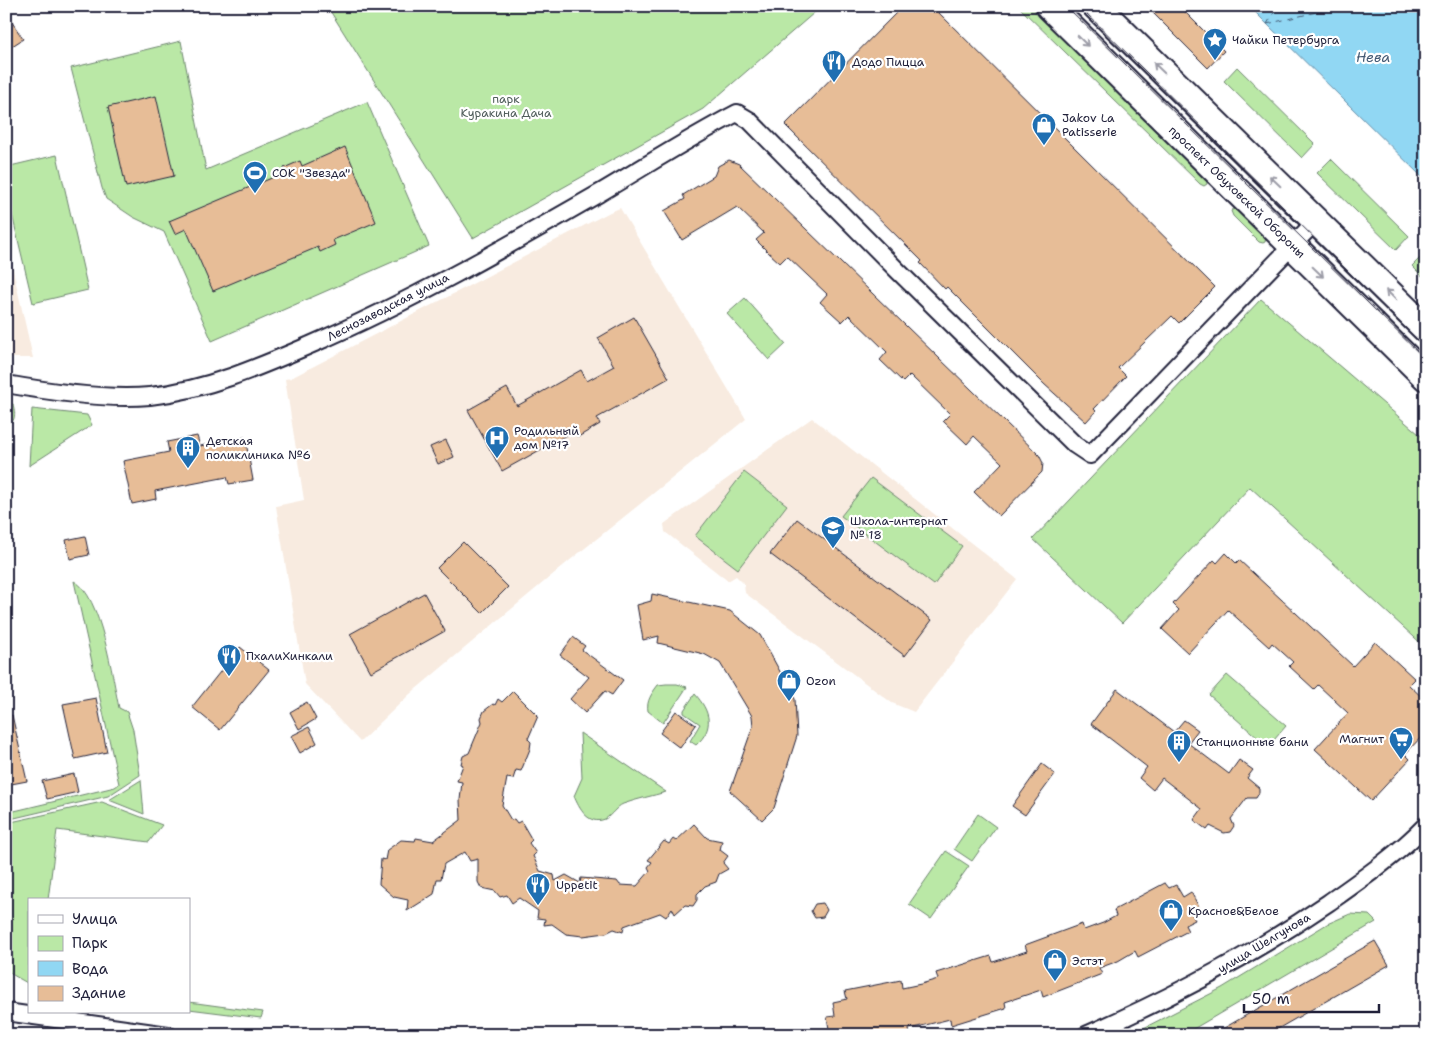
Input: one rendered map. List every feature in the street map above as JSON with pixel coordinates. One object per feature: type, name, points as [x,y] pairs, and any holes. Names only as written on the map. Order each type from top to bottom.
[{"type":"main road","name":"проспект Обуховской Обороны","points":[[1048,6],[1426,377]]},
{"type":"main road","points":[[1096,6],[1426,329]]},
{"type":"street","name":"Леснозаводская улица","points":[[6,384],[67,393],[126,397],[150,396],[194,388],[238,375],[362,323],[479,261],[737,113],[749,120],[898,271],[941,311],[1075,445],[1090,455],[1291,245]]},
{"type":"street","points":[[1291,245],[1316,221]]},
{"type":"street","name":"улица Шелгунова","points":[[1086,1035],[1204,979],[1297,924],[1355,884],[1426,825]]},
{"type":"street","points":[[6,1012],[168,1035]]},
{"type":"shaded area","name":"Родильный дом №17","points":[[620,208],[746,419],[569,561],[410,694],[360,742],[305,684],[276,506],[304,500],[285,379],[291,378]]},
{"type":"shaded area","points":[[6,239],[33,358],[6,358]]},
{"type":"shaded area","name":"Школа-интернат № 18","points":[[812,418],[1017,579],[914,712],[892,703],[745,593],[744,584],[736,576],[728,581],[665,532],[664,524]]},
{"type":"green space","name":"парк Куракина Дача","points":[[327,6],[822,6],[703,109],[473,238]]},
{"type":"green space","points":[[1018,6],[1032,6],[1207,178],[1207,184],[1204,186],[1200,184]]},
{"type":"green space","name":"СОК \"Звезда\"","points":[[181,41],[206,170],[367,102],[429,246],[212,341],[164,232],[133,217],[106,199],[71,68]]},
{"type":"green space","points":[[1237,67],[1315,144],[1302,158],[1224,81]]},
{"type":"green space","points":[[57,155],[88,290],[33,303],[6,189],[6,167]]},
{"type":"green space","points":[[1331,159],[1409,236],[1396,250],[1317,173]]},
{"type":"green space","points":[[1235,208],[1266,237],[1265,242],[1259,242],[1233,216],[1231,211]]},
{"type":"green space","points":[[1426,252],[1426,280],[1412,266]]},
{"type":"green space","points":[[745,298],[786,344],[769,360],[727,314]]},
{"type":"green space","points":[[1261,299],[1426,440],[1426,648],[1250,487],[1122,623],[1033,539]]},
{"type":"green space","points":[[6,403],[13,404],[15,413],[14,419],[7,424]]},
{"type":"green space","points":[[32,409],[87,415],[92,425],[29,466]]},
{"type":"green space","points":[[744,472],[787,505],[738,569],[695,536]]},
{"type":"green space","points":[[871,478],[962,546],[934,585],[841,516]]},
{"type":"green space","points":[[74,581],[83,589],[92,602],[99,620],[119,708],[127,712],[133,730],[140,775],[108,796],[6,820],[6,813],[115,787],[119,784]]},
{"type":"green space","points":[[1227,675],[1286,726],[1268,747],[1209,695]]},
{"type":"green space","points":[[677,684],[687,687],[663,723],[648,711],[648,704],[658,685]]},
{"type":"green space","points":[[695,694],[704,707],[708,719],[706,732],[696,745],[690,741],[700,724],[684,713],[684,710]]},
{"type":"green space","points":[[580,733],[666,792],[623,804],[605,819],[599,821],[589,818],[585,815],[574,796],[582,778]]},
{"type":"green space","points":[[141,780],[144,814],[109,800]]},
{"type":"green space","points":[[102,802],[162,825],[149,842],[57,830],[48,898],[28,898],[28,983],[13,975],[6,968],[6,825],[11,822]]},
{"type":"green space","points":[[978,814],[996,827],[972,861],[954,849]]},
{"type":"green space","points":[[946,851],[969,866],[931,919],[909,904]]},
{"type":"green space","points":[[1350,914],[1369,915],[1376,922],[1183,1035],[1130,1035],[1222,988],[1327,924]]},
{"type":"green space","points":[[190,1002],[263,1012],[261,1018],[190,1009]]},
{"type":"water","name":"Нева","points":[[1249,6],[1426,6],[1426,181],[1267,24]]},
{"type":"building","points":[[903,6],[932,6],[1215,287],[1179,323],[1172,316],[1118,368],[1126,376],[1094,409],[1096,411],[1086,422],[1044,384],[947,287],[945,289],[920,263],[922,261],[785,125]]},
{"type":"building","points":[[1146,6],[1179,6],[1224,51],[1208,68]]},
{"type":"building","points":[[6,13],[23,39],[6,50]]},
{"type":"building","points":[[156,96],[174,176],[126,187],[108,107]]},
{"type":"building","points":[[345,147],[376,222],[333,240],[335,245],[320,252],[318,247],[213,291],[186,229],[175,234],[169,221],[286,172],[284,168],[300,161],[302,166]]},
{"type":"building","points":[[729,160],[739,164],[1039,455],[1043,463],[1042,472],[999,516],[974,492],[1002,463],[974,436],[967,444],[943,421],[950,414],[910,375],[903,382],[880,360],[887,352],[849,315],[842,322],[820,302],[827,294],[787,256],[780,263],[768,252],[756,240],[764,233],[737,207],[682,240],[664,211],[685,199],[683,195],[714,176],[718,166]]},
{"type":"building","points":[[634,317],[669,378],[597,418],[600,424],[578,437],[574,431],[502,471],[468,410],[507,388],[517,406],[581,370],[587,381],[614,366],[598,338]]},
{"type":"building","name":"Детская поликлиника №6","points":[[197,436],[200,446],[245,437],[253,480],[229,484],[227,477],[155,491],[156,499],[132,504],[123,461],[169,452],[167,442]]},
{"type":"building","points":[[446,440],[454,457],[438,464],[430,447]]},
{"type":"building","points":[[797,519],[932,620],[905,656],[770,554]]},
{"type":"building","points":[[85,536],[89,555],[70,559],[66,540]]},
{"type":"building","points":[[463,542],[508,587],[482,613],[437,568]]},
{"type":"building","points":[[1226,553],[1236,563],[1239,560],[1353,666],[1375,642],[1415,679],[1409,685],[1426,701],[1426,732],[1405,754],[1410,759],[1371,801],[1315,749],[1348,713],[1318,685],[1314,689],[1289,666],[1293,662],[1272,643],[1269,647],[1228,610],[1188,653],[1162,629],[1179,610],[1173,604],[1214,560],[1217,563]]},
{"type":"building","points":[[424,593],[445,631],[371,672],[350,634]]},
{"type":"building","points":[[652,594],[730,611],[760,635],[795,699],[797,736],[774,808],[762,820],[730,791],[753,726],[752,716],[720,663],[704,654],[658,643],[659,636],[643,640],[637,605],[651,601]]},
{"type":"building","points":[[573,637],[585,646],[582,650],[623,680],[612,695],[605,691],[585,713],[570,699],[589,677],[560,655]]},
{"type":"building","points":[[240,647],[269,670],[220,730],[192,707]]},
{"type":"building","name":"Станционные бани","points":[[1117,689],[1174,732],[1184,720],[1198,730],[1188,743],[1229,774],[1239,760],[1253,770],[1247,778],[1259,788],[1259,793],[1256,798],[1247,798],[1231,819],[1234,826],[1230,832],[1224,833],[1210,826],[1207,830],[1194,820],[1202,809],[1162,778],[1153,790],[1139,778],[1147,767],[1091,724]]},
{"type":"building","points":[[513,691],[538,716],[528,739],[531,742],[530,749],[521,771],[516,770],[513,779],[507,778],[502,805],[511,820],[514,819],[517,823],[521,821],[532,840],[529,843],[536,853],[533,856],[540,871],[554,875],[555,881],[566,875],[580,883],[581,878],[617,881],[620,885],[637,886],[650,871],[648,867],[652,862],[648,860],[664,841],[669,844],[673,839],[676,841],[694,824],[707,838],[722,841],[720,850],[728,856],[723,863],[728,869],[719,874],[716,882],[705,886],[697,894],[697,900],[693,906],[685,905],[675,914],[672,908],[666,917],[660,913],[624,926],[623,932],[614,929],[606,933],[583,936],[566,934],[552,924],[544,925],[545,919],[537,918],[538,911],[519,898],[512,903],[507,895],[500,897],[495,891],[481,888],[478,882],[478,859],[470,861],[465,852],[444,864],[441,879],[437,879],[434,894],[407,911],[408,900],[394,897],[379,884],[381,859],[385,860],[387,850],[401,840],[415,841],[416,838],[433,841],[461,820],[460,800],[462,782],[457,781],[463,765],[461,764],[463,756],[469,753],[482,722],[481,718],[484,711],[493,704],[495,705],[498,699],[502,702]]},
{"type":"building","points":[[96,698],[107,752],[75,759],[63,704]]},
{"type":"building","points":[[307,702],[316,719],[299,729],[290,712]]},
{"type":"building","points":[[676,711],[696,725],[680,748],[660,733]]},
{"type":"building","points":[[12,715],[27,781],[6,785],[6,716]]},
{"type":"building","points":[[309,727],[317,743],[300,753],[291,736]]},
{"type":"building","points":[[1042,764],[1055,774],[1025,815],[1012,806]]},
{"type":"building","points":[[74,774],[78,792],[47,799],[42,781]]},
{"type":"building","points":[[1165,883],[1169,888],[1176,885],[1183,897],[1191,892],[1200,909],[1192,914],[1195,920],[1185,925],[1188,931],[1138,957],[1135,951],[1118,961],[1099,968],[1102,974],[1043,997],[1041,990],[1005,1002],[1006,1008],[951,1025],[950,1019],[909,1029],[910,1035],[830,1035],[827,1017],[835,1016],[833,1002],[847,999],[845,991],[901,980],[902,988],[921,984],[938,979],[936,973],[991,956],[993,962],[1027,951],[1025,945],[1082,924],[1084,930],[1103,923],[1116,916],[1114,910]]},
{"type":"building","points":[[823,903],[827,910],[823,917],[815,918],[811,911],[815,904]]},
{"type":"building","points":[[1375,941],[1389,965],[1267,1035],[1212,1035]]},
{"type":"ferry route","points":[[1267,24],[1278,6]]},
{"type":"ferry route","points":[[1267,24],[1341,6]]},
{"type":"tram line","points":[[1066,6],[1426,360]]},
{"type":"tram line","points":[[1079,6],[1426,348]]},
{"type":"place","name":"Чайки Петербурга","points":[[1215,61]]},
{"type":"place","name":"Додо Пицца","points":[[834,83]]},
{"type":"place","name":"Jakov La Patisserie","points":[[1044,146]]},
{"type":"place","name":"СОК \"Звезда\"","points":[[255,194]]},
{"type":"place","name":"Родильный дом №17","points":[[497,459]]},
{"type":"place","name":"Детская поликлиника №6","points":[[188,469]]},
{"type":"place","name":"Школа-интернат № 18","points":[[833,549]]},
{"type":"place","name":"ПхалиХинкали","points":[[229,677]]},
{"type":"place","name":"Ozon","points":[[789,702]]},
{"type":"place","name":"Магнит","points":[[1401,760]]},
{"type":"place","name":"Станционные бани","points":[[1179,763]]},
{"type":"place","name":"Uppetit","points":[[538,906]]},
{"type":"place","name":"Красное&Белое","points":[[1171,932]]},
{"type":"place","name":"Эстэт","points":[[1055,982]]}]
